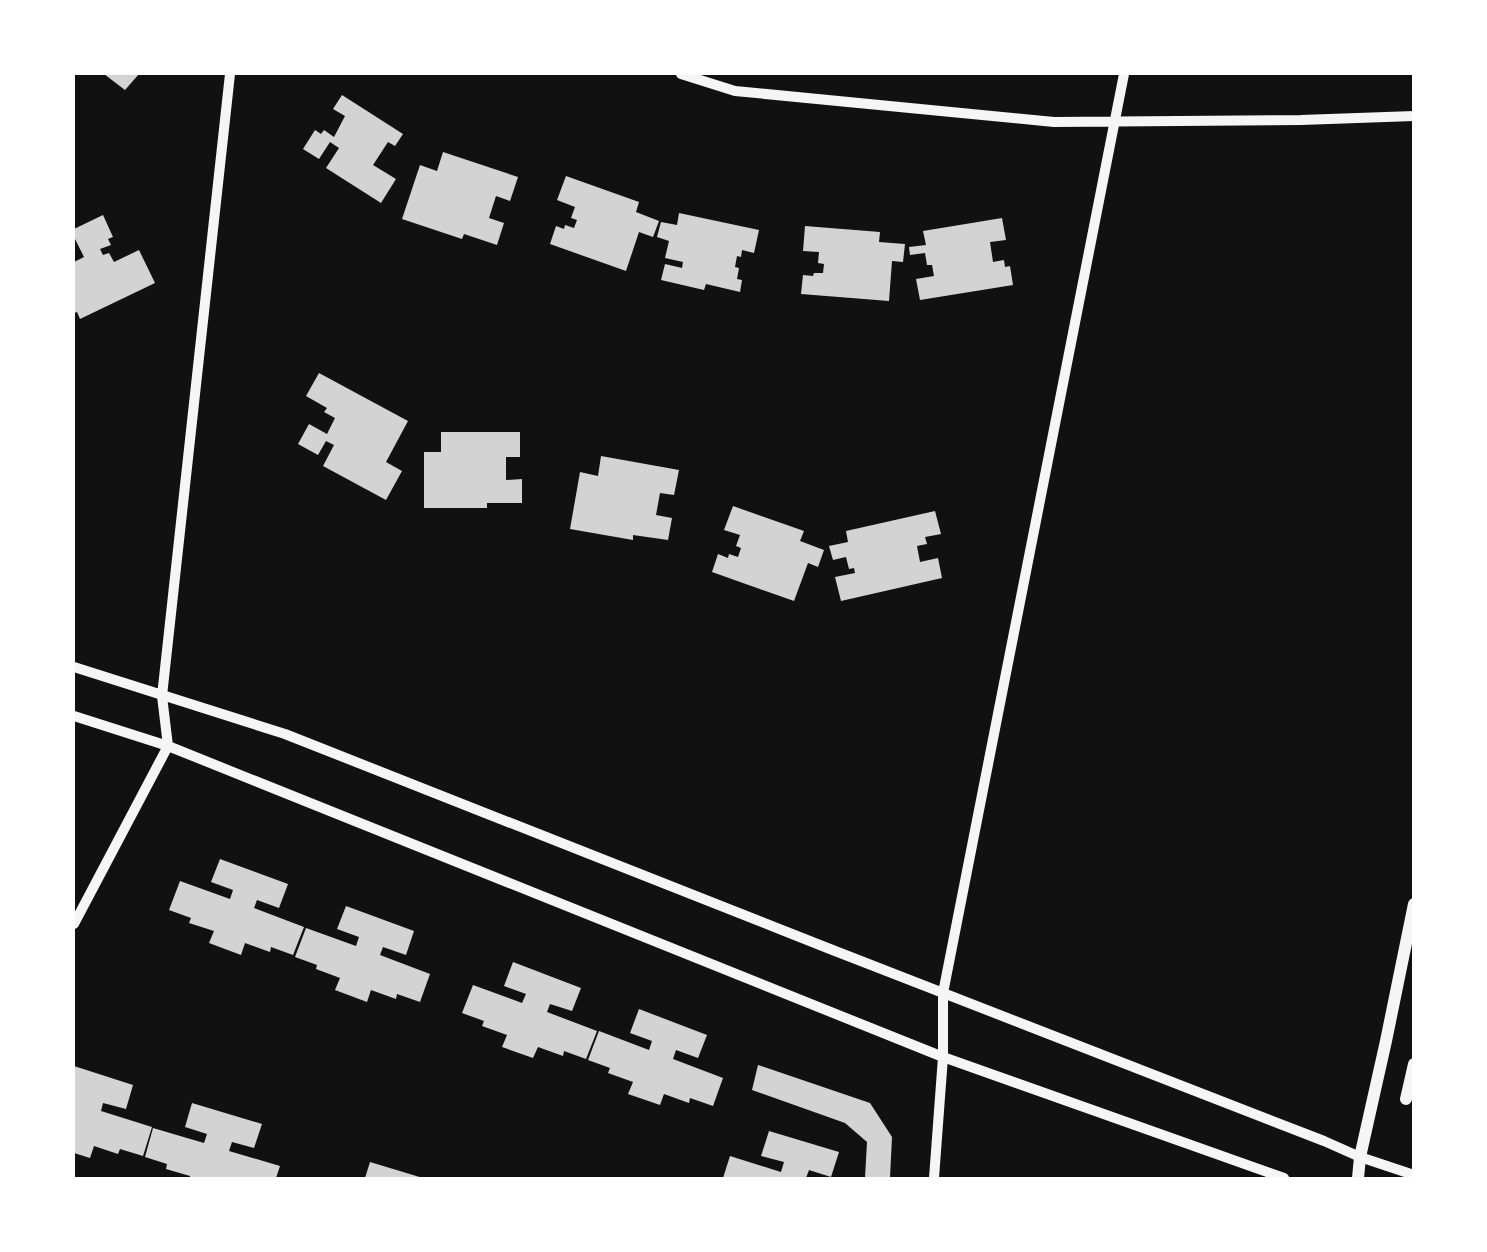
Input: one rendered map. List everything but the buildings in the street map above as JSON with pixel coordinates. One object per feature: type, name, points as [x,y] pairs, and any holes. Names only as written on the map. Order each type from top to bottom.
[{"type":"main road","points":[[1358,1179],[1360,1157],[1413,904]]},
{"type":"main road","points":[[1406,1100],[1413,1064]]},
{"type":"street","points":[[74,924],[168,746],[162,696],[230,74]]},
{"type":"street","points":[[681,74],[735,91],[1054,122],[1301,120],[1413,116]]},
{"type":"street","points":[[934,1179],[943,1057],[943,993],[1124,74]]},
{"type":"street","points":[[74,667],[285,734],[1302,1132],[1360,1157],[1413,1175]]},
{"type":"street","points":[[74,716],[168,746],[943,1057],[1284,1179]]}]
